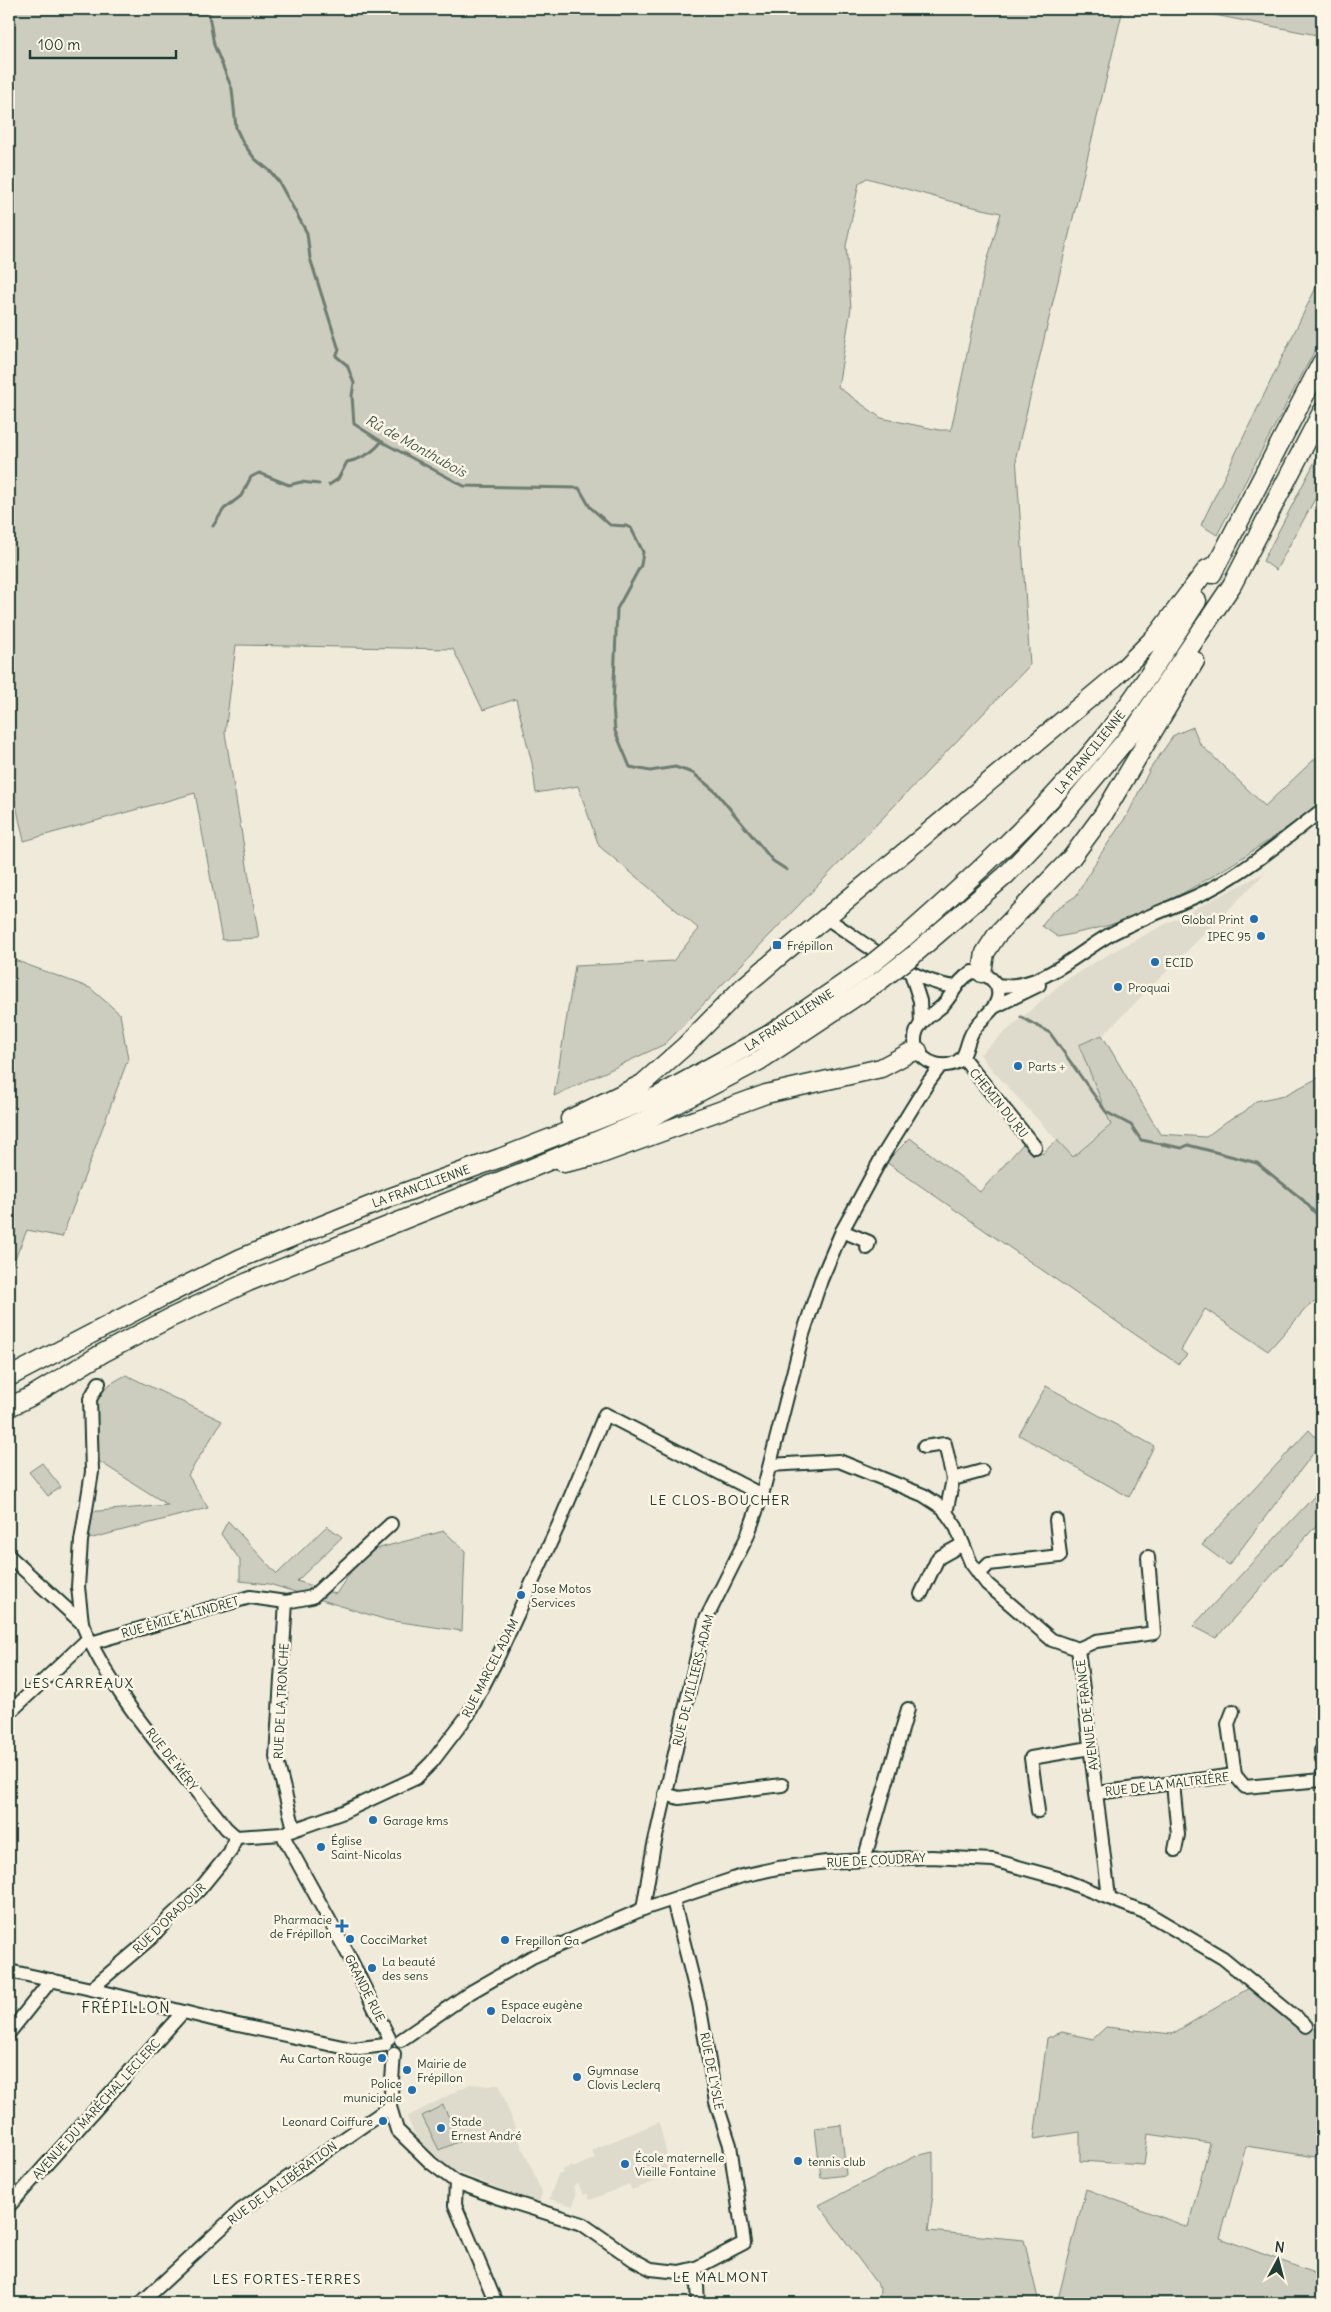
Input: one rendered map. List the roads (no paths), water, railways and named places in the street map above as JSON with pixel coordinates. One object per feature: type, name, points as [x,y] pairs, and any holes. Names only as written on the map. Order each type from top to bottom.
[{"type":"highway","name":"LA FRANCILIENNE","points":[[11,1375],[241,1258],[389,1198],[500,1158],[658,1096],[770,1034],[868,967],[904,938],[992,860],[1046,805],[1100,743],[1149,676],[1209,581],[1298,412],[1322,362]]},
{"type":"highway","name":"LA FRANCILIENNE","points":[[9,1407],[30,1397],[102,1353],[239,1286],[646,1120],[759,1061],[881,980],[911,964],[1006,874],[1090,784],[1134,730],[1232,585],[1322,412]]},
{"type":"highway","points":[[500,1158],[528,1138],[605,1104],[642,1084],[685,1046],[742,988],[1115,676],[1157,635],[1207,569],[1216,565]]},
{"type":"highway","points":[[982,973],[985,953],[996,936],[1072,857],[1102,815],[1232,598],[1232,585]]},
{"type":"highway","points":[[520,1173],[596,1156],[766,1094],[881,1068],[909,1053],[922,1056]]},
{"type":"highway","points":[[9,1419],[24,1409],[30,1397]]},
{"type":"street","points":[[997,985],[1008,986],[1027,983],[1058,968],[1110,935],[1220,884],[1289,836],[1322,810]]},
{"type":"street","points":[[826,918],[911,964],[939,985],[956,987]]},
{"type":"street","points":[[911,964],[920,1000],[921,1023],[916,1035],[927,1084]]},
{"type":"street","points":[[922,1056],[941,1065],[952,1064],[963,1058],[976,1026],[994,1007],[1036,987],[1058,968]]},
{"type":"street","points":[[921,1023],[943,1005],[964,977],[972,972],[982,973],[991,977],[997,985],[998,993],[994,1007]]},
{"type":"street","name":"CHEMIN DU RU","points":[[963,1058],[1035,1147]]},
{"type":"street","name":"RUE DE VILLIERS-ADAM","points":[[643,1909],[665,1794],[705,1621],[747,1538],[762,1495],[803,1334],[821,1280],[842,1231],[882,1157],[927,1084],[941,1065]]},
{"type":"street","points":[[842,1231],[869,1242],[867,1248]]},
{"type":"street","points":[[82,1624],[78,1587],[81,1541],[92,1472],[90,1399],[99,1383]]},
{"type":"street","name":"RUE MARCEL ADAM","points":[[288,1831],[341,1813],[416,1778],[432,1762],[468,1715],[496,1660],[559,1524],[605,1414],[762,1495]]},
{"type":"street","points":[[924,1447],[945,1444],[953,1479],[946,1513]]},
{"type":"street","name":"AVENUE DE FRANCE","points":[[770,1465],[839,1461],[923,1495],[943,1508],[956,1527],[971,1563],[987,1584],[1052,1640],[1078,1649],[1109,1897]]},
{"type":"street","points":[[953,1479],[982,1471]]},
{"type":"street","points":[[979,1574],[989,1564],[1060,1556],[1056,1520]]},
{"type":"street","name":"RUE ÉMILE ALINDRET","points":[[90,1641],[250,1596],[286,1602],[312,1597],[391,1524]]},
{"type":"street","points":[[921,1594],[938,1558],[963,1544]]},
{"type":"street","points":[[9,1557],[82,1624]]},
{"type":"street","points":[[1078,1649],[1096,1641],[1154,1633],[1148,1557]]},
{"type":"street","name":"RUE DE LA TRONCHE","points":[[286,1602],[276,1757],[288,1831]]},
{"type":"street","name":"RUE DE MÉRY","points":[[82,1624],[119,1690],[226,1828],[236,1836]]},
{"type":"street","points":[[9,1713],[90,1641]]},
{"type":"street","points":[[864,1860],[908,1709]]},
{"type":"street","points":[[1233,1711],[1228,1724],[1235,1776]]},
{"type":"street","points":[[1038,1811],[1031,1758],[1090,1748]]},
{"type":"street","name":"RUE DE LA MALTRIÈRE","points":[[1096,1793],[1235,1776],[1245,1787],[1322,1780]]},
{"type":"street","points":[[1173,1783],[1178,1835],[1175,1850]]},
{"type":"street","points":[[665,1794],[679,1798],[782,1785]]},
{"type":"street","points":[[236,1836],[288,1831]]},
{"type":"street","name":"GRANDE RUE","points":[[288,1831],[392,2044]]},
{"type":"street","name":"RUE D'ORADOUR","points":[[91,1989],[151,1938],[199,1890],[230,1852],[236,1836]]},
{"type":"street","name":"RUE DE COUDRAY","points":[[392,2044],[471,1992],[532,1957],[643,1909],[742,1876],[778,1868],[864,1860],[931,1857],[993,1860],[1058,1878],[1147,1913],[1223,1958],[1306,2026]]},
{"type":"street","name":"RUE DE L'YSLE","points":[[673,1900],[699,2003],[716,2102],[730,2145],[744,2243],[696,2268]]},
{"type":"street","points":[[9,1971],[352,2049],[392,2044],[390,2107],[397,2130],[431,2163],[456,2182],[496,2197],[582,2224],[634,2260],[651,2269],[679,2272],[696,2268],[698,2299],[710,2303]]},
{"type":"street","points":[[9,2032],[51,1980]]},
{"type":"street","name":"AVENUE DU MARÉCHAL LECLERC","points":[[9,2206],[183,2012]]},
{"type":"street","name":"RUE DE LA LIBÉRATION","points":[[141,2303],[242,2210],[390,2107]]},
{"type":"street","points":[[456,2182],[455,2205],[496,2303]]},
{"type":"waterway","name":"Rû de Monthubois","points":[[208,9],[214,45],[232,89],[236,128],[243,143],[255,159],[270,171],[279,182],[307,233],[310,258],[339,350],[336,356],[347,365],[354,383],[352,396],[354,424],[384,443],[464,486],[579,488],[590,507],[610,525],[631,528],[643,552],[641,565],[617,609],[613,706],[615,731],[630,767],[650,771],[675,767],[693,773],[716,792],[773,861],[787,870]]},
{"type":"waterway","points":[[329,485],[338,479],[347,462],[366,455],[381,442]]},
{"type":"waterway","points":[[213,526],[224,509],[241,496],[251,477],[259,473],[289,485],[301,482],[319,484]]},
{"type":"waterway","name":"Rû de Monthubois","points":[[1021,1017],[1050,1033],[1106,1112],[1131,1125],[1141,1140],[1182,1148],[1188,1145],[1257,1163],[1303,1200],[1322,1220]]},
{"type":"place","name":"Global Print","points":[[1254,919]]},
{"type":"place","name":"IPEC 95","points":[[1261,936]]},
{"type":"place","name":"Frépillon","points":[[777,945]]},
{"type":"place","name":"ECID","points":[[1155,962]]},
{"type":"place","name":"Proquai","points":[[1118,987]]},
{"type":"place","name":"Parts +","points":[[1018,1066]]},
{"type":"place","name":"Jose Motos Services","points":[[521,1595]]},
{"type":"place","name":"Garage kms","points":[[373,1820]]},
{"type":"place","name":"Église Saint-Nicolas","points":[[321,1847]]},
{"type":"place","name":"Pharmacie de Frépillon","points":[[342,1926]]},
{"type":"place","name":"CocciMarket","points":[[350,1939]]},
{"type":"place","name":"Frepillon Ga","points":[[505,1940]]},
{"type":"place","name":"La beauté des sens","points":[[372,1968]]},
{"type":"place","name":"Espace eugène Delacroix","points":[[491,2011]]},
{"type":"place","name":"Au Carton Rouge","points":[[382,2058]]},
{"type":"place","name":"Mairie de Frépillon","points":[[407,2070]]},
{"type":"place","name":"Gymnase Clovis Leclerq","points":[[577,2077]]},
{"type":"place","name":"Police municipale","points":[[412,2090]]},
{"type":"place","name":"Leonard Coiffure","points":[[383,2121]]},
{"type":"place","name":"Stade Ernest André","points":[[441,2128]]},
{"type":"place","name":"tennis club","points":[[798,2161]]},
{"type":"place","name":"École maternelle Vieille Fontaine","points":[[625,2164]]},
{"type":"district","name":"LE CLOS-BOUCHER","points":[[720,1500]]},
{"type":"district","name":"LES CARREAUX","points":[[79,1683]]},
{"type":"district","name":"FRÉPILLON","points":[[126,2007]]},
{"type":"district","name":"LE MALMONT","points":[[721,2277]]},
{"type":"district","name":"LES FORTES-TERRES","points":[[287,2279]]}]
